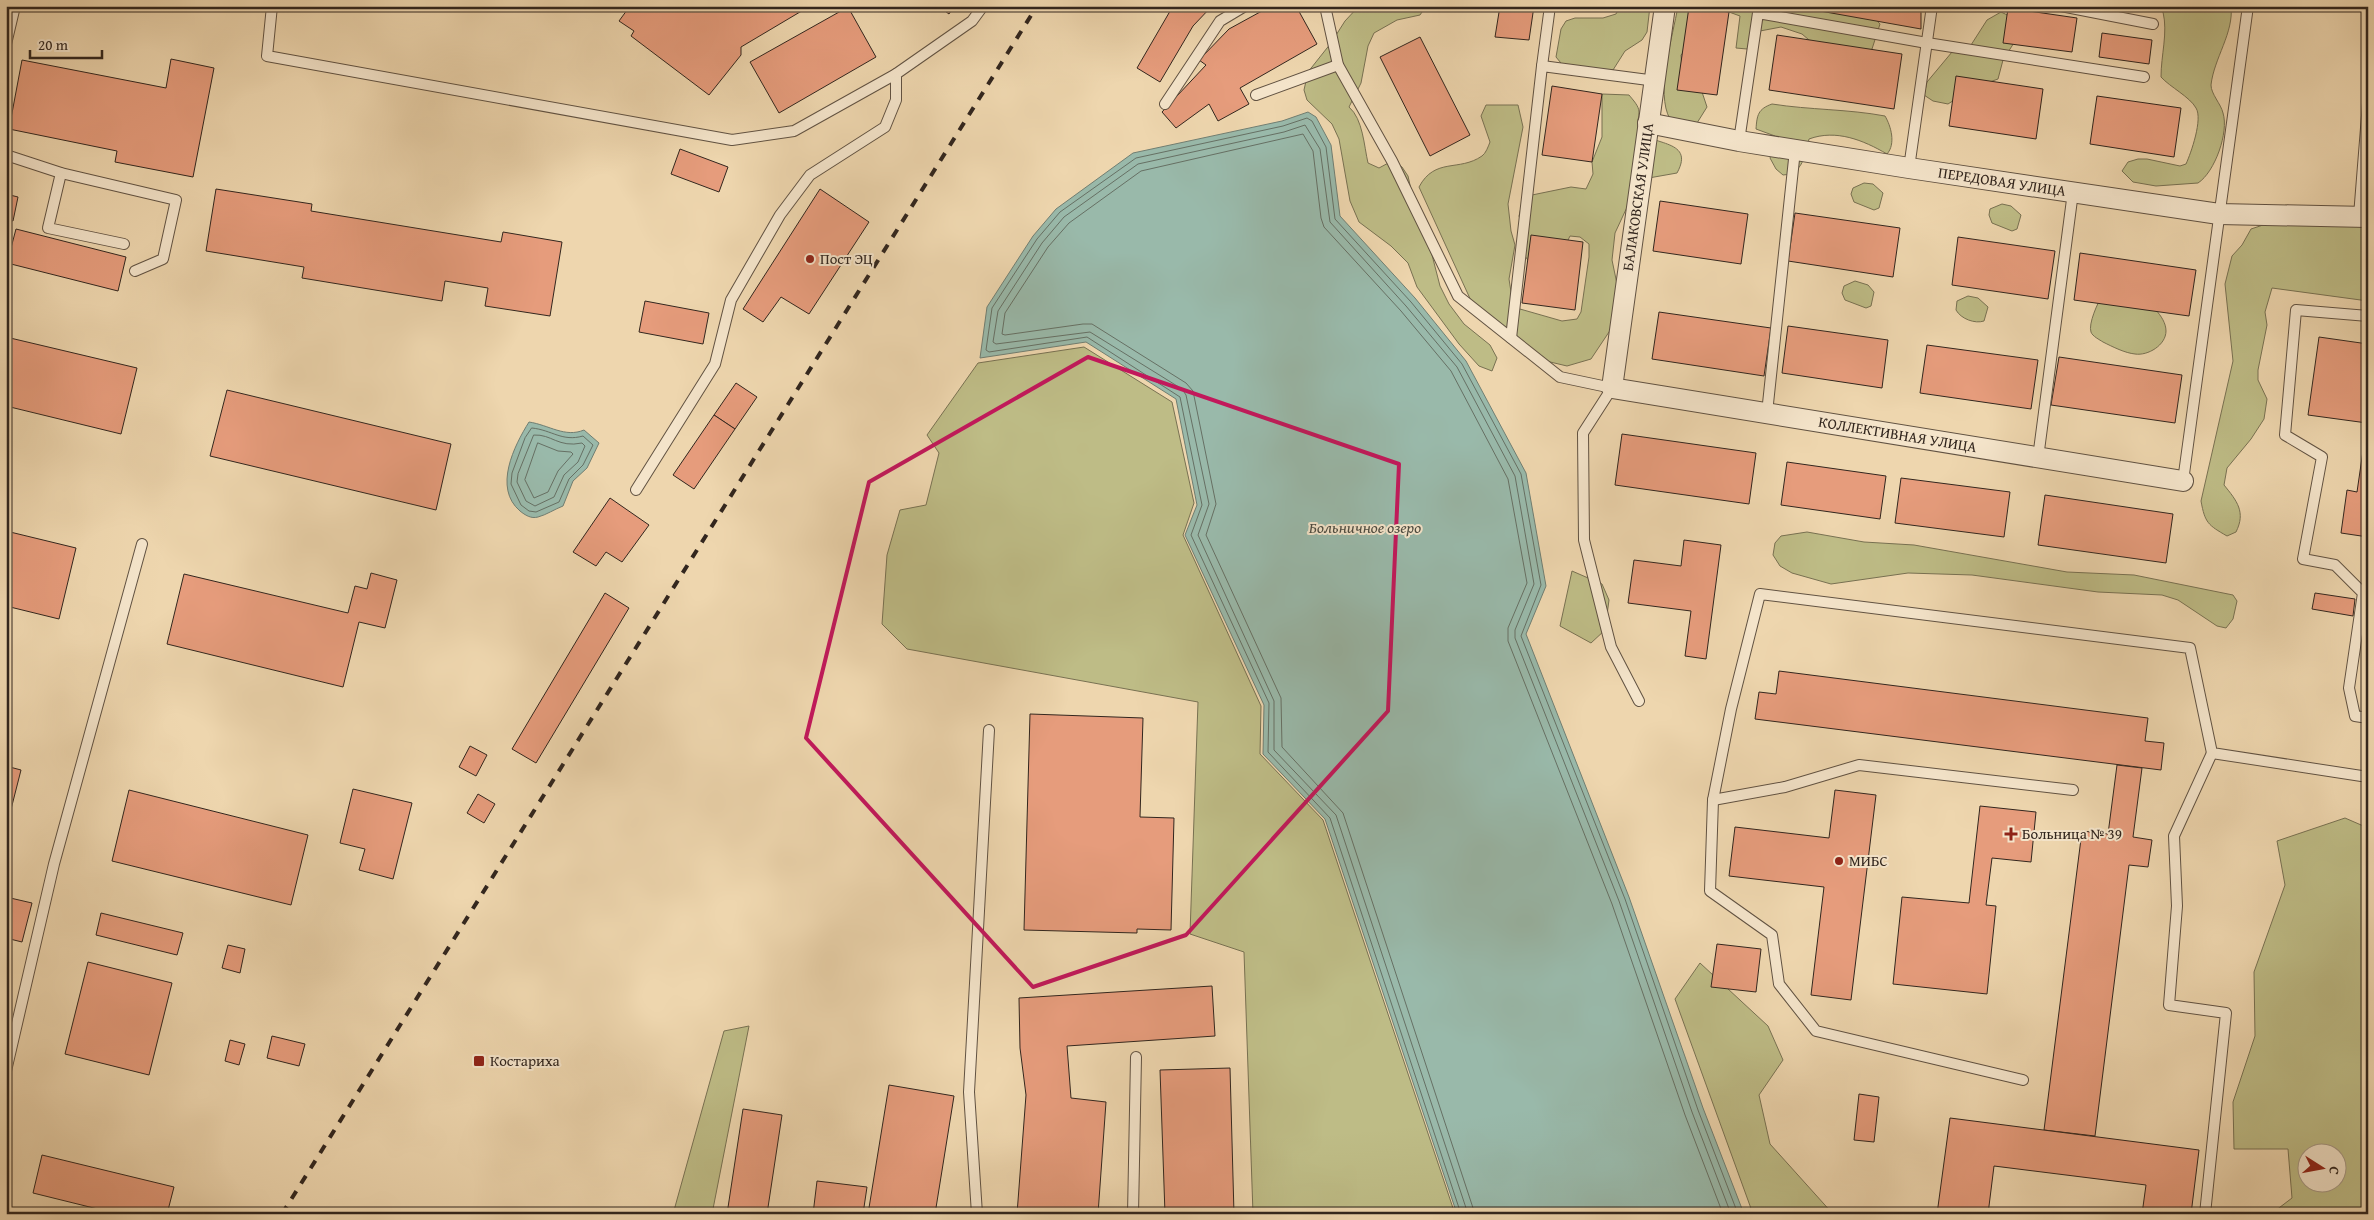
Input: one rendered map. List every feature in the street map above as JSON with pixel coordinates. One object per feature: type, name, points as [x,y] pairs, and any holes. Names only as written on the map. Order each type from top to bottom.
[{"type":"street","name":"БАЛАКОВСКАЯ УЛИЦА","points":[[1612,388],[1648,123],[1656,82],[1665,6]]},
{"type":"street","name":"ПЕРЕДОВАЯ УЛИЦА","points":[[1648,123],[1794,150],[2219,214],[2363,216]]},
{"type":"street","name":"КОЛЛЕКТИВНАЯ УЛИЦА","points":[[1612,388],[2183,481]]},
{"type":"lane","points":[[6,44],[16,6]]},
{"type":"lane","points":[[272,6],[267,56],[732,140],[794,131],[896,74],[972,21],[983,6]]},
{"type":"lane","points":[[1165,104],[1220,21],[1245,6]]},
{"type":"lane","points":[[1325,6],[1338,64],[1392,161],[1458,296],[1560,377],[1612,388],[1583,433],[1584,540],[1611,647],[1639,701]]},
{"type":"lane","points":[[1511,338],[1550,6]]},
{"type":"lane","points":[[1909,168],[1932,6]]},
{"type":"lane","points":[[2061,6],[2153,24]]},
{"type":"lane","points":[[2183,481],[2248,6]]},
{"type":"lane","points":[[1739,141],[1758,13],[1927,43],[2144,77]]},
{"type":"lane","points":[[1256,95],[1338,64]]},
{"type":"lane","points":[[1542,66],[1656,82]]},
{"type":"lane","points":[[636,490],[715,364],[731,300],[780,215],[810,175],[885,127],[896,100],[896,74]]},
{"type":"lane","points":[[2363,216],[2368,103]]},
{"type":"lane","points":[[1767,413],[1794,150]]},
{"type":"lane","points":[[6,155],[60,173],[176,200],[163,259],[135,271]]},
{"type":"lane","points":[[60,173],[48,228],[124,244]]},
{"type":"lane","points":[[2038,458],[2073,192]]},
{"type":"lane","points":[[2368,316],[2296,310],[2285,435],[2322,457],[2303,559],[2335,565],[2362,593],[2349,688],[2355,716],[2368,718]]},
{"type":"lane","points":[[6,1070],[11,1031],[54,864],[142,544]]},
{"type":"lane","points":[[2023,1080],[1816,1031],[1779,984],[1772,935],[1710,891],[1713,800],[1731,710],[1760,594],[2190,648],[2212,753],[2174,836],[2177,906],[2168,1005],[2226,1013],[2205,1214]]},
{"type":"lane","points":[[977,1214],[969,1092],[989,730]]},
{"type":"lane","points":[[2212,753],[2368,777]]},
{"type":"lane","points":[[1713,800],[1785,787],[1859,764],[2073,790]]},
{"type":"lane","points":[[1133,1214],[1136,1058]]},
{"type":"highlighted area","points":[[1088,357],[1399,464],[1388,711],[1186,935],[1033,987],[806,738],[869,482]]},
{"type":"shaded area","points":[[1359,6],[1426,6],[1420,15],[1397,20],[1374,33],[1368,46],[1361,83],[1349,107],[1354,112],[1360,126],[1368,163],[1379,168],[1392,161],[1402,167],[1408,176],[1418,221],[1432,255],[1440,286],[1449,304],[1464,324],[1490,345],[1497,358],[1492,371],[1479,366],[1459,344],[1417,287],[1408,263],[1391,246],[1359,222],[1350,201],[1339,139],[1332,124],[1307,100],[1304,90],[1308,72],[1331,43],[1345,21]]},
{"type":"shaded area","points":[[1620,6],[1650,6],[1647,32],[1642,40],[1625,51],[1613,70],[1565,68],[1556,57],[1561,29],[1566,21],[1575,18],[1603,18],[1616,14]]},
{"type":"shaded area","points":[[1678,6],[1863,6],[1880,24],[1872,49],[1853,61],[1829,57],[1802,34],[1781,27],[1760,31],[1747,49],[1736,48],[1740,16],[1729,12],[1717,14],[1681,55],[1682,68],[1702,92],[1707,107],[1697,123],[1670,119],[1666,108],[1664,95],[1666,64]]},
{"type":"shaded area","points":[[2123,6],[2231,6],[2230,26],[2211,85],[2223,113],[2224,130],[2222,141],[2210,170],[2198,183],[2156,186],[2133,182],[2122,171],[2128,162],[2138,159],[2180,166],[2186,164],[2196,136],[2198,120],[2198,113],[2193,104],[2161,77],[2165,36],[2163,12],[2147,7]]},
{"type":"shaded area","points":[[2001,12],[2026,24],[2003,60],[1998,79],[1973,88],[1948,104],[1933,101],[1924,95],[1927,82],[1952,52],[1971,45],[1987,20]]},
{"type":"shaded area","points":[[1602,94],[1629,95],[1638,108],[1638,128],[1650,138],[1675,148],[1680,153],[1681,162],[1677,173],[1643,179],[1635,190],[1615,233],[1612,260],[1617,284],[1613,326],[1591,359],[1567,366],[1546,361],[1478,316],[1419,187],[1432,172],[1440,168],[1473,161],[1485,153],[1490,142],[1481,116],[1486,105],[1518,105],[1523,127],[1508,204],[1511,231],[1515,245],[1509,279],[1514,305],[1520,309],[1562,321],[1577,319],[1581,312],[1589,257],[1589,244],[1580,237],[1570,236],[1551,275],[1539,276],[1525,256],[1525,235],[1519,216],[1521,208],[1532,195],[1571,187],[1586,189],[1593,174],[1592,162],[1602,137]]},
{"type":"shaded area","points":[[1772,104],[1885,116],[1892,135],[1890,150],[1887,154],[1859,140],[1829,135],[1819,136],[1809,139],[1799,167],[1790,174],[1783,175],[1776,169],[1770,158],[1777,139],[1775,136],[1756,129],[1759,113]]},
{"type":"shaded area","points":[[1864,183],[1873,184],[1883,193],[1879,208],[1874,210],[1854,202],[1851,194],[1853,188]]},
{"type":"shaded area","points":[[2002,204],[2011,206],[2021,215],[2017,229],[2012,231],[1992,223],[1989,215],[1990,209]]},
{"type":"shaded area","points":[[2286,205],[2368,219],[2368,301],[2272,288],[2265,312],[2267,325],[2258,370],[2258,380],[2267,399],[2264,419],[2251,439],[2227,468],[2224,485],[2239,507],[2240,518],[2236,532],[2227,536],[2208,523],[2201,501],[2233,361],[2225,284],[2232,256],[2242,245],[2251,229],[2263,225],[2280,207]]},
{"type":"shaded area","points":[[1855,281],[1868,285],[1874,292],[1871,306],[1866,308],[1845,300],[1842,293],[1844,286]]},
{"type":"shaded area","points":[[1968,296],[1978,298],[1988,307],[1984,321],[1968,320],[1956,310],[1957,301]]},
{"type":"shaded area","points":[[2102,296],[2156,310],[2165,325],[2166,331],[2160,345],[2151,351],[2135,354],[2096,338],[2090,328]]},
{"type":"shaded area","points":[[1084,347],[1172,402],[1194,503],[1183,535],[1261,706],[1260,754],[1323,820],[1455,1214],[1253,1214],[1244,952],[1190,934],[1198,702],[907,649],[882,624],[887,555],[900,510],[926,505],[939,453],[927,435],[978,363]]},
{"type":"shaded area","points":[[1807,532],[1864,542],[1914,545],[2067,572],[2134,575],[2233,595],[2237,601],[2233,619],[2226,628],[2217,626],[2178,600],[2162,595],[2098,592],[1972,575],[1908,573],[1831,584],[1792,573],[1780,566],[1773,555],[1775,543],[1781,536]]},
{"type":"shaded area","points":[[1572,571],[1602,584],[1609,600],[1605,630],[1591,643],[1560,626]]},
{"type":"shaded area","points":[[2345,818],[2368,828],[2368,1214],[2271,1214],[2292,1198],[2288,1149],[2234,1149],[2233,1102],[2255,1036],[2254,972],[2285,885],[2277,841]]},
{"type":"shaded area","points":[[1700,963],[1768,1026],[1783,1060],[1759,1095],[1770,1144],[1833,1214],[1753,1214],[1675,999]]},
{"type":"shaded area","points":[[749,1026],[712,1214],[673,1214],[724,1031]]},
{"type":"water","name":"Больничное озеро","points":[[1308,112],[1316,117],[1331,145],[1340,216],[1415,298],[1466,361],[1526,473],[1546,586],[1526,634],[1629,897],[1703,1108],[1744,1214],[1457,1214],[1325,819],[1263,754],[1264,705],[1185,535],[1197,505],[1176,399],[1086,342],[980,358],[987,307],[1033,236],[1056,209],[1133,153],[1282,121]]},
{"type":"water","points":[[529,422],[570,433],[584,430],[599,443],[587,468],[573,481],[563,506],[535,517],[524,514],[512,502],[508,491],[507,479],[512,455]]},
{"type":"building","points":[[630,6],[804,6],[805,9],[741,47],[741,55],[709,95],[631,36],[634,31],[619,21]]},
{"type":"building","points":[[938,6],[954,6],[949,14]]},
{"type":"building","points":[[1173,6],[1212,6],[1193,26],[1160,82],[1137,68]]},
{"type":"building","points":[[1271,6],[1296,6],[1317,44],[1240,88],[1249,104],[1218,121],[1209,104],[1176,128],[1162,112],[1206,65],[1199,60],[1229,29]]},
{"type":"building","points":[[1500,6],[1534,6],[1529,40],[1495,37]]},
{"type":"building","points":[[1792,6],[1921,6],[1921,29]]},
{"type":"building","points":[[848,7],[876,57],[779,113],[750,62]]},
{"type":"building","points":[[1689,7],[1729,12],[1717,95],[1677,90]]},
{"type":"building","points":[[2008,8],[2077,18],[2072,52],[2003,43]]},
{"type":"building","points":[[2102,33],[2152,40],[2149,64],[2099,57]]},
{"type":"building","points":[[1777,35],[1902,54],[1894,109],[1769,90]]},
{"type":"building","points":[[1420,37],[1470,135],[1430,156],[1380,57]]},
{"type":"building","points":[[171,59],[214,68],[193,177],[115,162],[117,151],[9,129],[22,60],[166,88]]},
{"type":"building","points":[[1956,76],[2043,89],[2036,139],[1949,126]]},
{"type":"building","points":[[1552,86],[1602,94],[1592,162],[1542,155]]},
{"type":"building","points":[[2097,96],[2181,108],[2174,157],[2090,144]]},
{"type":"building","points":[[680,149],[728,167],[719,192],[671,174]]},
{"type":"building","points":[[216,189],[312,204],[311,211],[501,242],[503,232],[562,242],[550,316],[485,306],[488,288],[445,281],[442,301],[302,278],[304,267],[206,251]]},
{"type":"building","name":"Пост ЭЦ","points":[[820,189],[869,222],[809,314],[781,297],[763,322],[743,309]]},
{"type":"building","points":[[6,194],[18,197],[13,221],[6,219]]},
{"type":"building","points":[[1660,201],[1748,214],[1741,264],[1653,251]]},
{"type":"building","points":[[1795,213],[1900,228],[1893,277],[1788,261]]},
{"type":"building","points":[[16,229],[126,257],[118,291],[7,263]]},
{"type":"building","points":[[1531,235],[1583,242],[1575,310],[1522,303]]},
{"type":"building","points":[[1958,237],[2055,251],[2048,299],[1952,285]]},
{"type":"building","points":[[2080,253],[2196,270],[2189,316],[2074,300]]},
{"type":"building","points":[[645,301],[709,313],[703,344],[639,332]]},
{"type":"building","points":[[1659,312],[1771,328],[1764,376],[1652,359]]},
{"type":"building","points":[[1788,326],[1888,340],[1882,388],[1782,373]]},
{"type":"building","points":[[6,337],[137,368],[121,434],[6,406]]},
{"type":"building","points":[[2319,337],[2368,344],[2368,537],[2341,533],[2347,490],[2357,492],[2367,423],[2308,415]]},
{"type":"building","points":[[1927,345],[2038,360],[2031,409],[1920,393]]},
{"type":"building","points":[[2059,357],[2182,375],[2175,423],[2051,405]]},
{"type":"building","points":[[736,383],[757,397],[735,429],[714,415]]},
{"type":"building","points":[[227,390],[451,444],[436,510],[210,456]]},
{"type":"building","points":[[714,415],[735,429],[694,489],[673,475]]},
{"type":"building","points":[[1622,434],[1756,453],[1749,504],[1615,485]]},
{"type":"building","points":[[1787,462],[1886,476],[1880,519],[1781,505]]},
{"type":"building","points":[[1901,478],[2010,492],[2004,537],[1895,523]]},
{"type":"building","points":[[2045,495],[2173,514],[2166,563],[2038,545]]},
{"type":"building","points":[[610,498],[649,525],[622,562],[606,552],[596,566],[573,552]]},
{"type":"building","points":[[6,531],[76,548],[59,619],[6,606]]},
{"type":"building","points":[[1684,540],[1721,545],[1706,659],[1685,656],[1691,611],[1628,603],[1634,560],[1681,566]]},
{"type":"building","points":[[371,573],[397,580],[385,628],[359,622],[343,687],[167,644],[184,574],[348,613],[355,586],[367,589]]},
{"type":"building","points":[[605,593],[629,608],[536,763],[512,749]]},
{"type":"building","points":[[2315,593],[2355,599],[2353,616],[2312,609]]},
{"type":"building","points":[[1779,671],[2148,718],[2145,741],[2164,743],[2161,770],[1755,719],[1759,692],[1776,694]]},
{"type":"building","points":[[1030,714],[1143,718],[1140,817],[1174,818],[1171,930],[1137,929],[1137,933],[1024,930]]},
{"type":"building","points":[[470,746],[487,755],[476,776],[459,767]]},
{"type":"building","points":[[2117,765],[2142,768],[2133,837],[2152,840],[2148,867],[2129,865],[2095,1136],[2044,1130],[2082,831],[2108,834]]},
{"type":"building","points":[[6,766],[21,770],[6,829]]},
{"type":"building","points":[[353,789],[412,803],[393,879],[359,870],[365,849],[340,843]]},
{"type":"building","points":[[129,790],[308,835],[291,905],[112,861]]},
{"type":"building","points":[[1835,790],[1876,795],[1851,1000],[1811,995],[1824,887],[1729,876],[1735,827],[1829,838]]},
{"type":"building","points":[[478,794],[495,804],[484,823],[467,813]]},
{"type":"building","points":[[1980,806],[2036,812],[2031,862],[1992,858],[1986,905],[1996,906],[1987,994],[1893,984],[1902,897],[1969,903]]},
{"type":"building","points":[[6,897],[32,903],[22,942],[6,938]]},
{"type":"building","points":[[101,913],[183,933],[177,955],[96,935]]},
{"type":"building","points":[[1717,944],[1761,949],[1756,992],[1711,987]]},
{"type":"building","points":[[228,945],[245,949],[240,973],[222,968]]},
{"type":"building","points":[[88,962],[172,983],[149,1075],[65,1054]]},
{"type":"building","points":[[1212,986],[1215,1036],[1067,1046],[1071,1098],[1106,1102],[1098,1214],[1017,1214],[1026,1095],[1020,1048],[1019,998]]},
{"type":"building","points":[[272,1036],[305,1044],[299,1066],[267,1058]]},
{"type":"building","points":[[230,1040],[245,1044],[239,1065],[225,1061]]},
{"type":"building","points":[[1230,1068],[1234,1214],[1165,1214],[1160,1070]]},
{"type":"building","points":[[889,1085],[954,1096],[935,1214],[868,1214]]},
{"type":"building","points":[[1859,1094],[1879,1097],[1874,1142],[1854,1140]]},
{"type":"building","points":[[743,1109],[782,1115],[767,1214],[727,1214]]},
{"type":"building","points":[[1950,1118],[2199,1150],[2191,1214],[2142,1214],[2146,1185],[1994,1166],[1988,1214],[1937,1214]]},
{"type":"building","points":[[42,1155],[174,1187],[167,1214],[118,1214],[33,1193]]},
{"type":"building","points":[[817,1181],[867,1187],[863,1214],[813,1214]]},
{"type":"railway","points":[[282,1214],[1037,6]]},
{"type":"place","name":"Пост ЭЦ","points":[[810,259]]},
{"type":"place","name":"Больница № 39","points":[[2011,834]]},
{"type":"place","name":"МИБС","points":[[1839,861]]},
{"type":"place","name":"Костариха","points":[[479,1061]]}]
